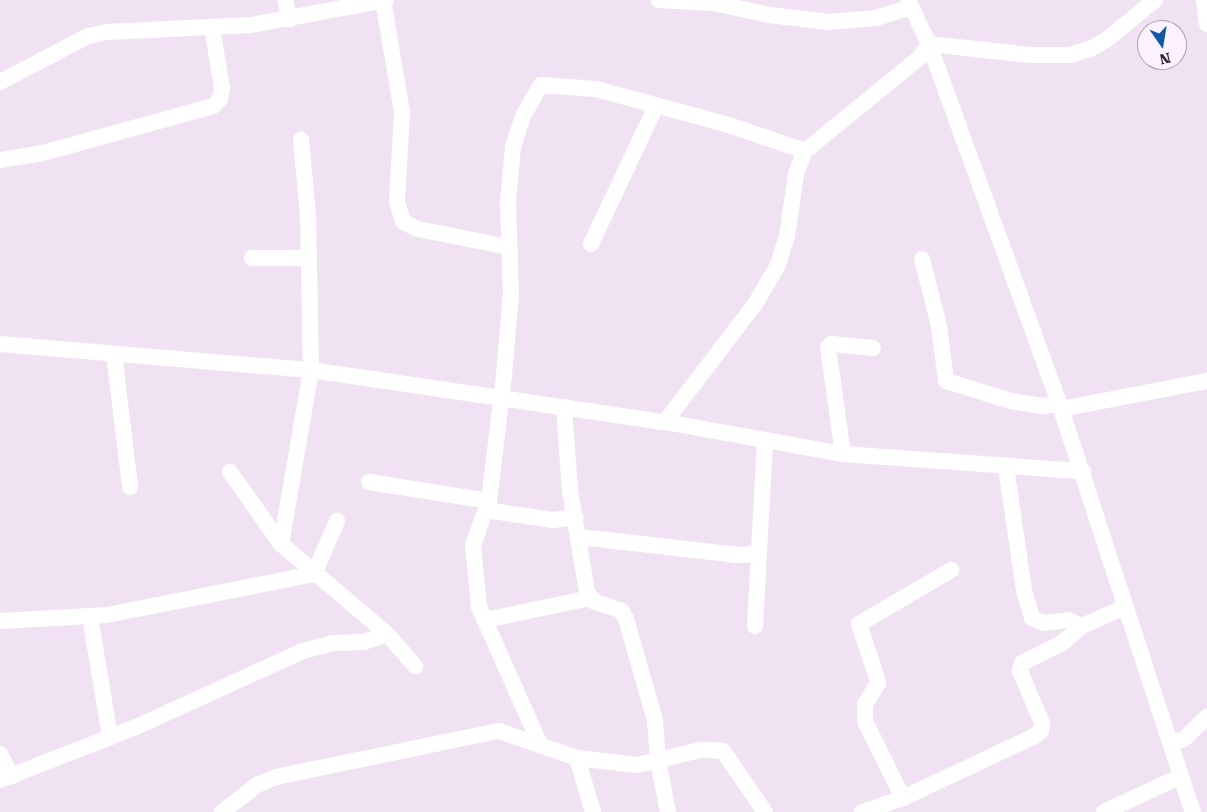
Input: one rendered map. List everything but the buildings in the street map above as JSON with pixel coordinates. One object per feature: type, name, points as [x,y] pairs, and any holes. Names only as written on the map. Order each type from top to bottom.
[{"type":"street","points":[[285,0],[290,19]]},
{"type":"street","points":[[0,82],[88,36],[107,32],[212,27],[290,19],[384,0],[402,112],[397,202],[403,222],[418,229],[508,247]]},
{"type":"street","points":[[659,0],[713,2],[770,15],[850,22],[910,4],[929,44],[1083,471],[1125,607],[1193,812]]},
{"type":"street","points":[[929,44],[1030,55],[1070,55],[1090,50],[1106,40],[1155,0]]},
{"type":"street","points":[[1204,0],[1207,24]]},
{"type":"street","points":[[0,160],[39,154],[213,106],[220,98],[222,88],[212,27]]},
{"type":"street","points":[[666,422],[754,304],[778,265],[787,236],[796,174],[805,151],[919,58],[929,44]]},
{"type":"street","points":[[539,742],[485,620],[476,588],[473,545],[487,506],[501,397],[511,294],[508,247],[513,147],[523,116],[536,90],[550,85],[596,89],[726,124],[805,151]]},
{"type":"street","points":[[591,244],[656,106]]},
{"type":"street","points":[[281,544],[311,370],[309,258],[301,139]]},
{"type":"street","points":[[252,258],[309,258]]},
{"type":"street","points":[[922,259],[939,326],[946,381],[1011,401],[1042,406],[1060,406],[1207,381]]},
{"type":"street","points":[[0,344],[311,370],[666,422],[765,442],[843,454],[1083,471]]},
{"type":"street","points":[[843,454],[828,347],[832,344],[874,348]]},
{"type":"street","points":[[114,354],[130,487]]},
{"type":"street","points":[[564,407],[567,465],[590,598]]},
{"type":"street","points":[[755,626],[757,554],[762,547],[765,442]]},
{"type":"street","points":[[1006,467],[1024,591],[1032,618],[1044,623],[1068,620],[1082,626]]},
{"type":"street","points":[[230,472],[281,544],[314,574],[387,634],[415,666]]},
{"type":"street","points":[[370,482],[553,520],[576,517]]},
{"type":"street","points":[[314,574],[337,522]]},
{"type":"street","points":[[580,537],[738,555],[757,554]]},
{"type":"street","points":[[903,798],[866,721],[865,704],[874,690],[878,678],[859,624],[951,570]]},
{"type":"street","points":[[0,621],[90,618],[314,574]]},
{"type":"street","points":[[485,620],[590,598],[622,611],[626,619],[654,720],[658,761],[668,812]]},
{"type":"street","points":[[862,812],[903,798],[1041,731],[1040,716],[1020,666],[1069,638],[1082,626],[1125,607]]},
{"type":"street","points":[[90,618],[110,737]]},
{"type":"street","points":[[0,754],[6,778],[110,737],[303,651],[332,643],[364,642],[387,634]]},
{"type":"street","points":[[1170,743],[1184,739],[1207,718]]},
{"type":"street","points":[[222,812],[266,780],[409,748],[499,731],[539,742],[577,758],[637,765],[700,750],[723,751],[765,812]]},
{"type":"street","points":[[577,758],[593,812]]},
{"type":"street","points":[[1104,812],[1181,776]]}]
